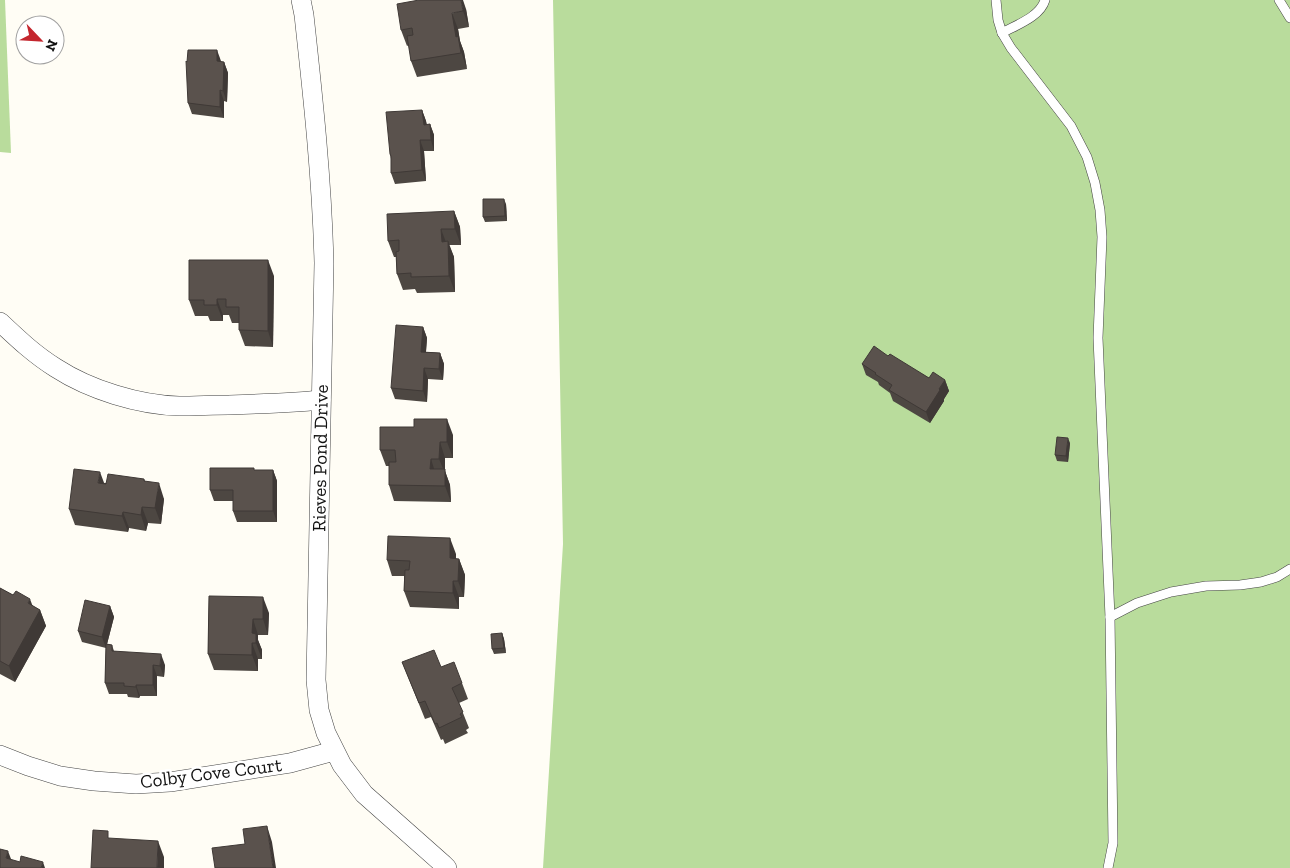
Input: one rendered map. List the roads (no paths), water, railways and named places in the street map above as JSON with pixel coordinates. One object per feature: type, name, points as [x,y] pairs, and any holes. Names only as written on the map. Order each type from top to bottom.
[{"type":"street","name":"Rieves Pond Drive","points":[[302,0],[316,127],[323,218],[324,263],[316,680],[319,710],[334,752],[364,794],[447,868]]},
{"type":"street","points":[[0,322],[27,348],[57,369],[91,386],[126,398],[178,406],[278,404],[321,400]]},
{"type":"street","name":"Colby Cove Court","points":[[0,755],[60,776],[94,782],[136,784],[170,782],[280,765],[334,752]]},
{"type":"lane","points":[[996,0],[998,20],[1002,33],[1011,48],[1071,126],[1086,156],[1095,183],[1100,210],[1102,237],[1098,338],[1110,617],[1113,843],[1108,868]]},
{"type":"lane","points":[[1002,33],[1036,14],[1045,0]]},
{"type":"lane","points":[[1279,0],[1290,18]]},
{"type":"lane","points":[[1110,617],[1137,603],[1171,592],[1206,586],[1261,582],[1277,577],[1290,569]]}]
